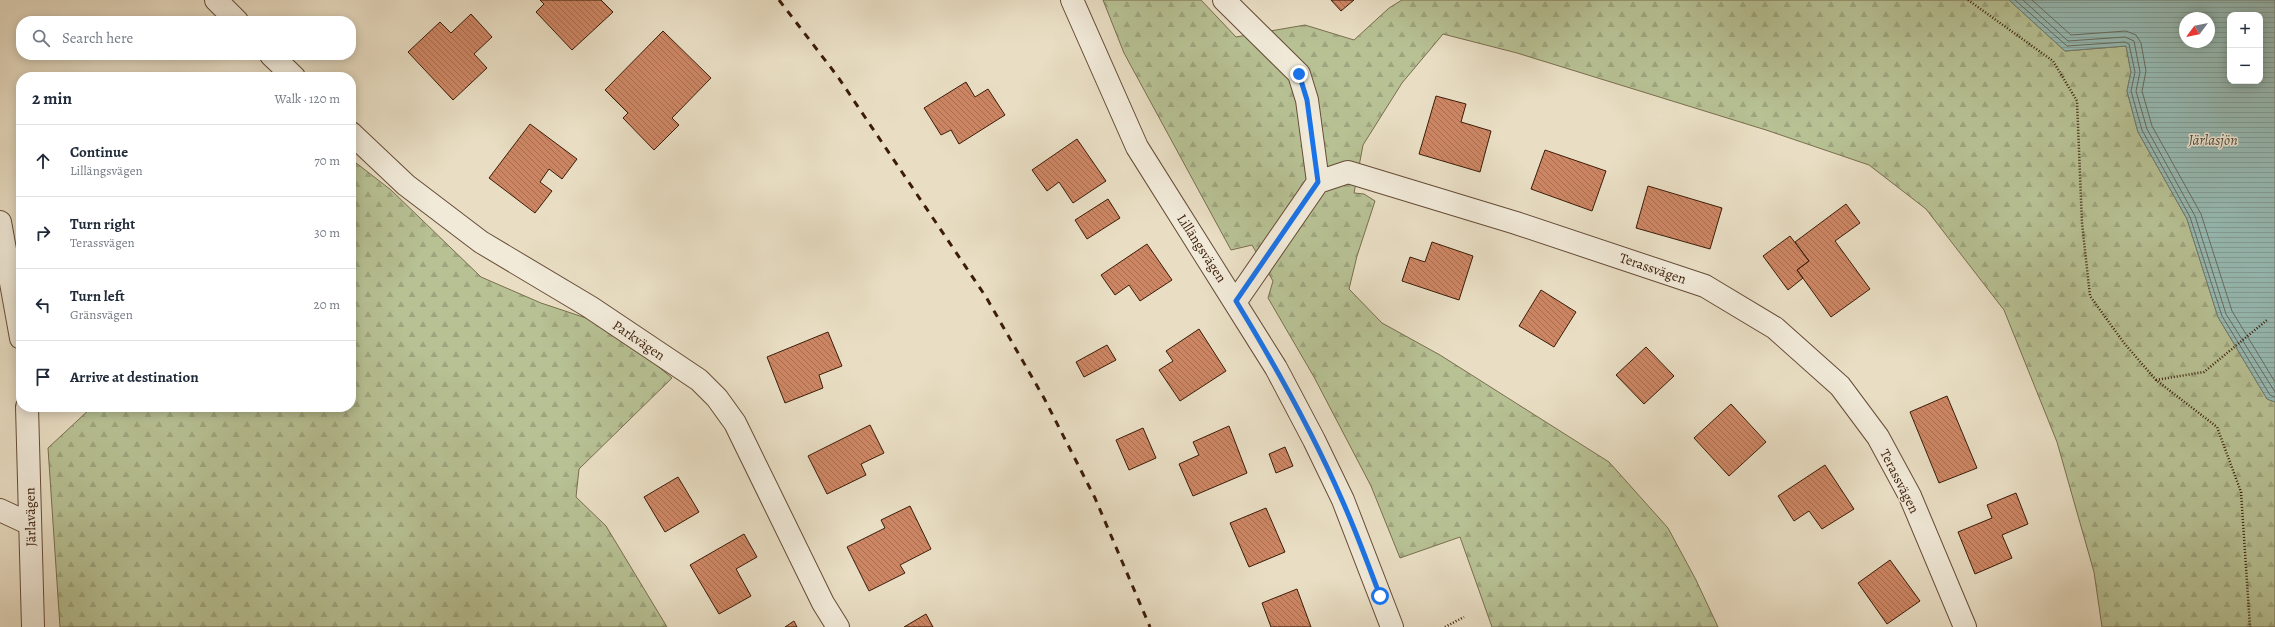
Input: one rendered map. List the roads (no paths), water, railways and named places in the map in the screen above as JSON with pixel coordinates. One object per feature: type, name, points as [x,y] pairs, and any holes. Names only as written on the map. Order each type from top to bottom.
[{"type":"street","points":[[216,0],[232,16]]},
{"type":"street","name":"Lillängsvägen","points":[[1072,0],[1137,147],[1236,301],[1276,368],[1317,447],[1343,500],[1392,627]]},
{"type":"street","points":[[1224,0],[1299,74],[1307,100],[1318,182],[1236,301]]},
{"type":"street","points":[[276,60],[289,72]]},
{"type":"street","name":"Parkvägen","points":[[356,138],[406,185],[481,242],[590,307],[699,380],[717,398],[735,423],[823,603],[838,627]]},
{"type":"street","name":"Terassvägen","points":[[1318,182],[1348,172],[1516,222],[1705,286],[1775,328],[1840,386],[1878,437],[1910,496],[1965,627]]},
{"type":"street","points":[[0,222],[16,310]]},
{"type":"street","name":"Järlavägen","points":[[27,412],[32,627]]},
{"type":"street","points":[[0,510],[30,524]]},
{"type":"water","name":"Järlasjön","points":[[2009,0],[2275,0],[2275,402],[2267,399],[2218,317],[2187,219],[2138,132],[2127,91],[2131,72],[2126,46],[2065,51]]},
{"type":"railway","points":[[779,0],[838,77],[986,297],[1044,398],[1095,498],[1150,627]]}]
